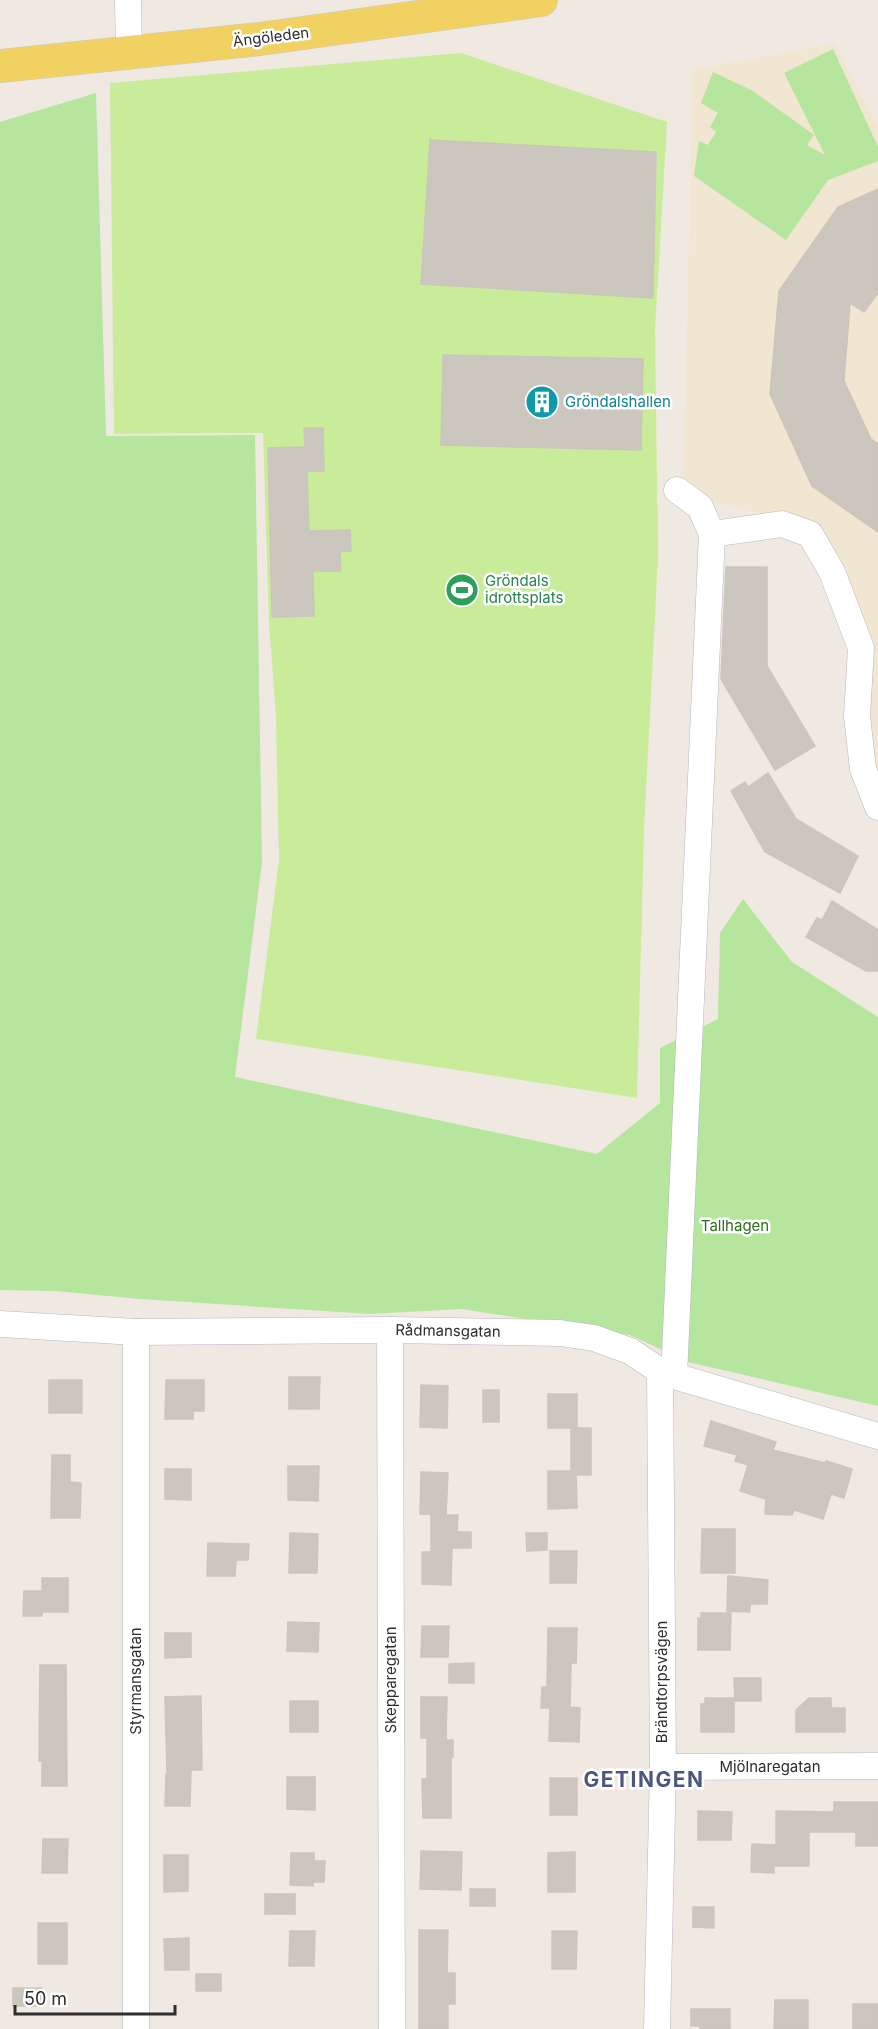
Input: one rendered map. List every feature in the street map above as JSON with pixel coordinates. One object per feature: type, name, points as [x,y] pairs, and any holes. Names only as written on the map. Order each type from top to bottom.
[{"type":"main road","name":"Ängöleden","points":[[0,66],[260,39],[541,0]]},
{"type":"street","points":[[128,0],[129,52]]},
{"type":"street","points":[[677,490],[700,507],[712,534],[782,524],[810,534],[832,572],[861,648],[857,716],[863,768],[878,807]]},
{"type":"street","name":"Brändtorpsvägen","points":[[657,2029],[663,1767],[667,1373],[712,534]]},
{"type":"street","name":"Rådmansgatan","points":[[0,1324],[136,1332],[390,1330],[560,1333],[594,1338],[630,1351],[667,1373],[878,1436]]},
{"type":"street","name":"Skepparegatan","points":[[390,1330],[392,2029]]},
{"type":"street","name":"Styrmansgatan","points":[[136,1332],[136,2029]]},
{"type":"street","name":"Mjölnaregatan","points":[[663,1767],[878,1766]]},
{"type":"shaded area","points":[[835,43],[878,126],[878,789],[870,771],[867,676],[815,528],[683,494],[693,70]]},
{"type":"green space","points":[[833,49],[878,147],[878,161],[828,180],[786,240],[694,176],[699,141],[708,145],[716,132],[710,127],[718,113],[701,103],[713,72],[753,91],[814,135],[807,145],[825,155],[784,73]]},
{"type":"green space","name":"Gröndals idrottsplats","points":[[461,53],[667,122],[655,330],[658,556],[644,830],[637,1098],[256,1039],[279,860],[276,715],[269,623],[263,433],[114,434],[110,83]]},
{"type":"green space","name":"Tallhagen","points":[[96,93],[106,436],[255,435],[262,862],[235,1077],[597,1154],[660,1103],[660,1048],[718,1019],[720,933],[743,899],[792,962],[878,1017],[878,1406],[688,1362],[630,1335],[461,1309],[370,1314],[55,1291],[0,1290],[0,122]]},
{"type":"building","points":[[430,140],[656,152],[653,298],[421,284]]},
{"type":"building","points":[[878,189],[878,293],[864,312],[850,303],[844,381],[871,439],[878,444],[878,532],[812,486],[770,394],[779,291],[838,207]]},
{"type":"building","name":"Gröndalshallen","points":[[443,355],[643,359],[641,450],[441,445]]},
{"type":"building","points":[[304,428],[323,428],[324,471],[307,471],[309,531],[350,530],[351,551],[340,552],[341,571],[313,571],[314,616],[272,617],[268,448],[305,447]]},
{"type":"building","points":[[726,567],[767,567],[767,666],[815,746],[775,770],[721,679]]},
{"type":"building","points":[[768,773],[796,819],[858,856],[840,893],[765,852],[731,791],[745,782],[748,787]]},
{"type":"building","points":[[832,901],[878,930],[878,971],[866,971],[806,937],[817,918],[822,920]]},
{"type":"building","points":[[289,1377],[320,1377],[319,1409],[289,1409]]},
{"type":"building","points":[[49,1380],[82,1380],[82,1413],[49,1413]]},
{"type":"building","points":[[166,1380],[204,1380],[204,1411],[193,1411],[193,1419],[165,1419]]},
{"type":"building","points":[[421,1385],[448,1386],[447,1428],[420,1427]]},
{"type":"building","points":[[483,1390],[499,1390],[499,1422],[483,1422]]},
{"type":"building","points":[[548,1394],[577,1394],[577,1428],[591,1428],[591,1475],[576,1475],[577,1508],[548,1509],[548,1471],[571,1471],[571,1428],[548,1428]]},
{"type":"building","points":[[711,1421],[776,1442],[773,1450],[852,1469],[844,1498],[831,1494],[823,1519],[794,1510],[792,1515],[765,1514],[766,1499],[740,1491],[748,1465],[735,1461],[737,1455],[704,1446]]},
{"type":"building","points":[[52,1455],[70,1455],[70,1482],[81,1483],[80,1518],[51,1518]]},
{"type":"building","points":[[288,1466],[319,1466],[318,1501],[288,1500]]},
{"type":"building","points":[[165,1469],[191,1469],[191,1500],[165,1499]]},
{"type":"building","points":[[421,1472],[448,1473],[446,1515],[420,1514]]},
{"type":"building","points":[[431,1515],[458,1515],[457,1532],[471,1532],[471,1548],[452,1548],[451,1585],[422,1584],[422,1552],[431,1552]]},
{"type":"building","points":[[702,1529],[735,1529],[735,1573],[701,1573]]},
{"type":"building","points":[[290,1533],[318,1534],[317,1573],[289,1573]]},
{"type":"building","points":[[526,1533],[547,1533],[547,1550],[527,1551]]},
{"type":"building","points":[[208,1543],[249,1544],[248,1560],[236,1560],[235,1576],[207,1576]]},
{"type":"building","points":[[550,1551],[577,1551],[576,1583],[550,1583]]},
{"type":"building","points":[[728,1576],[768,1580],[767,1604],[750,1604],[750,1612],[727,1611]]},
{"type":"building","points":[[42,1578],[68,1578],[68,1612],[42,1612],[42,1616],[23,1616],[24,1591],[42,1591]]},
{"type":"building","points":[[701,1613],[731,1613],[730,1650],[698,1650],[698,1618],[701,1619]]},
{"type":"building","points":[[288,1622],[319,1623],[318,1652],[287,1651]]},
{"type":"building","points":[[422,1626],[449,1626],[448,1657],[421,1657]]},
{"type":"building","points":[[548,1628],[577,1628],[576,1663],[571,1663],[570,1707],[580,1708],[579,1742],[549,1741],[550,1708],[541,1708],[542,1687],[547,1687]]},
{"type":"building","points":[[165,1633],[191,1633],[191,1657],[165,1658]]},
{"type":"building","points":[[474,1663],[474,1683],[449,1683],[449,1664]]},
{"type":"building","points":[[40,1665],[66,1665],[67,1786],[42,1786],[42,1761],[39,1761]]},
{"type":"building","points":[[734,1678],[761,1678],[761,1701],[735,1701]]},
{"type":"building","points":[[201,1696],[202,1770],[191,1770],[190,1806],[165,1806],[167,1774],[165,1697]]},
{"type":"building","points":[[421,1697],[447,1697],[446,1740],[453,1740],[451,1818],[423,1818],[422,1779],[427,1779],[427,1738],[421,1738]]},
{"type":"building","points":[[705,1698],[734,1698],[734,1732],[701,1732],[701,1704],[705,1704]]},
{"type":"building","points":[[809,1698],[831,1698],[831,1708],[845,1708],[845,1732],[796,1732],[796,1710]]},
{"type":"building","points":[[290,1701],[318,1701],[318,1732],[290,1732]]},
{"type":"building","points":[[287,1777],[315,1777],[315,1810],[287,1809]]},
{"type":"building","points":[[550,1778],[577,1778],[577,1815],[550,1815]]},
{"type":"building","points":[[834,1802],[878,1802],[878,1846],[856,1846],[856,1832],[809,1832],[809,1866],[774,1866],[774,1873],[751,1872],[752,1844],[776,1845],[776,1811],[834,1812]]},
{"type":"building","points":[[698,1811],[732,1812],[731,1840],[698,1840]]},
{"type":"building","points":[[43,1839],[68,1839],[67,1873],[42,1873]]},
{"type":"building","points":[[421,1851],[462,1852],[461,1890],[420,1889]]},
{"type":"building","points":[[575,1852],[575,1892],[548,1892],[548,1853]]},
{"type":"building","points":[[291,1853],[314,1853],[314,1861],[325,1861],[324,1882],[313,1882],[313,1886],[290,1885]]},
{"type":"building","points":[[164,1855],[188,1855],[188,1891],[164,1892]]},
{"type":"building","points":[[470,1889],[495,1889],[495,1906],[470,1906]]},
{"type":"building","points":[[265,1894],[295,1894],[295,1914],[265,1914]]},
{"type":"building","points":[[693,1907],[714,1907],[714,1928],[693,1927]]},
{"type":"building","points":[[38,1923],[67,1923],[67,1964],[38,1964]]},
{"type":"building","points":[[419,1930],[448,1930],[447,1973],[455,1973],[455,2004],[448,2004],[448,2029],[419,2029]]},
{"type":"building","points":[[290,1931],[315,1931],[314,1966],[289,1966]]},
{"type":"building","points":[[552,1931],[577,1931],[576,1969],[552,1969]]},
{"type":"building","points":[[189,1938],[189,1970],[165,1970],[164,1939]]},
{"type":"building","points":[[196,1974],[221,1974],[221,1991],[196,1991]]},
{"type":"building","points":[[13,1988],[42,1988],[42,2006],[13,2006]]},
{"type":"building","points":[[775,2000],[808,2000],[808,2029],[774,2029]]},
{"type":"building","points":[[853,2004],[878,2004],[878,2029],[853,2029]]},
{"type":"building","points":[[691,2009],[730,2009],[730,2029],[700,2029],[700,2026],[691,2026]]},
{"type":"place","name":"Gröndalshallen","points":[[542,402]]},
{"type":"place","name":"Gröndals idrottsplats","points":[[462,590]]},
{"type":"district","name":"GETINGEN","points":[[644,1780]]}]
